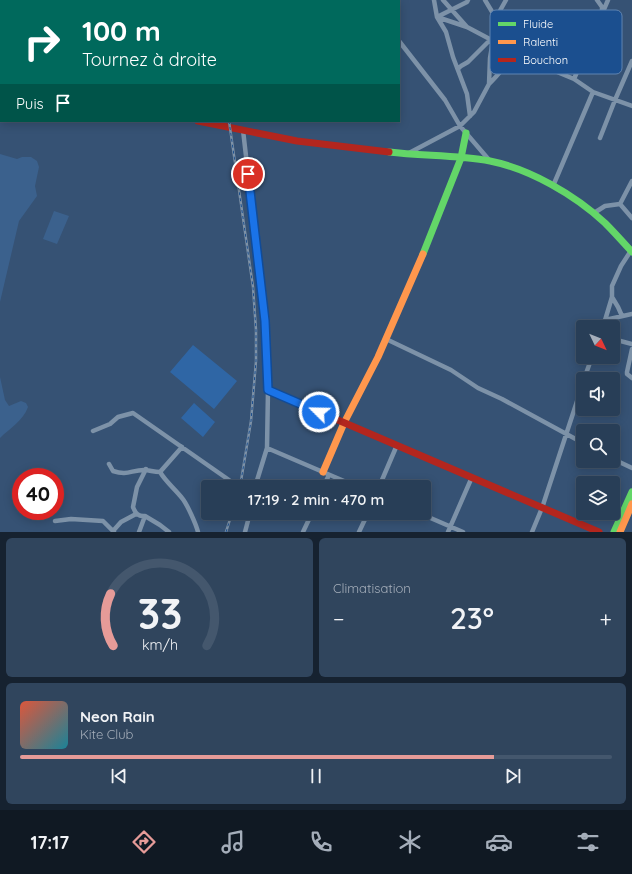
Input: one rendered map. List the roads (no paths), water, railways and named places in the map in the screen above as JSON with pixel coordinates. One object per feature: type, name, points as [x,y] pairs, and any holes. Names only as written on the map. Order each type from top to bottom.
[{"type":"street","points":[[434,0],[438,17],[446,32],[467,94],[470,116]]},
{"type":"street","points":[[443,0],[467,27]]},
{"type":"street","points":[[438,17],[467,2],[468,0]]},
{"type":"street","points":[[485,0],[491,10]]},
{"type":"street","points":[[500,10],[506,0]]},
{"type":"street","points":[[598,0],[602,10]]},
{"type":"street","points":[[604,10],[608,0]]},
{"type":"street","points":[[438,17],[467,27],[490,39]]},
{"type":"street","points":[[400,42],[445,100],[466,134],[490,161]]},
{"type":"street","points":[[458,70],[490,42]]},
{"type":"street","points":[[489,84],[490,58]]},
{"type":"street","points":[[600,138],[632,62]]},
{"type":"street","points":[[408,154],[460,126],[474,112],[489,84],[499,74]]},
{"type":"street","points":[[563,74],[574,79],[593,92],[632,106]]},
{"type":"street","points":[[574,79],[576,74]]},
{"type":"street","points":[[553,186],[593,92]]},
{"type":"street","points":[[203,122],[297,141],[408,154],[490,161],[528,173],[580,202],[594,213],[632,250],[621,266],[612,286],[612,297],[605,320]]},
{"type":"street","points":[[242,130],[265,321],[268,390],[267,448],[257,480]]},
{"type":"street","points":[[324,480],[344,423],[378,357],[434,230],[461,158],[466,134]]},
{"type":"street","points":[[620,204],[632,181]]},
{"type":"street","points":[[594,213],[605,206],[620,204]]},
{"type":"street","points":[[620,204],[632,218]]},
{"type":"street","points":[[612,297],[622,316]]},
{"type":"street","points":[[605,320],[632,314]]},
{"type":"street","points":[[386,339],[451,370],[478,388],[502,399],[576,439]]},
{"type":"street","points":[[620,341],[632,344]]},
{"type":"street","points":[[632,349],[627,374],[632,378]]},
{"type":"street","points":[[268,390],[599,532]]},
{"type":"street","points":[[532,532],[542,508],[576,404]]},
{"type":"street","points":[[93,431],[110,424],[118,416],[133,413],[230,480]]},
{"type":"street","points":[[382,480],[397,445]]},
{"type":"street","points":[[109,464],[113,471],[117,473],[128,474],[146,469],[152,472],[160,472],[182,447]]},
{"type":"street","points":[[267,448],[342,480]]},
{"type":"street","points":[[620,462],[632,468]]},
{"type":"street","points":[[146,469],[134,495],[133,508],[136,514],[145,516],[169,532]]},
{"type":"street","points":[[160,472],[174,490],[183,498],[198,532]]},
{"type":"street","points":[[448,532],[472,477]]},
{"type":"street","points":[[614,532],[632,492]]},
{"type":"street","points":[[620,532],[630,516],[632,504]]},
{"type":"street","points":[[55,521],[71,519],[103,521],[113,531],[121,522],[136,514]]},
{"type":"street","points":[[139,532],[145,516]]},
{"type":"street","points":[[431,518],[463,532]]},
{"type":"street","points":[[245,532],[248,520]]},
{"type":"street","points":[[303,532],[309,520]]},
{"type":"street","points":[[359,532],[365,520]]},
{"type":"railway","points":[[229,122],[253,287],[256,330],[256,361],[251,421],[241,480]]},
{"type":"railway","points":[[226,532],[230,520]]}]
